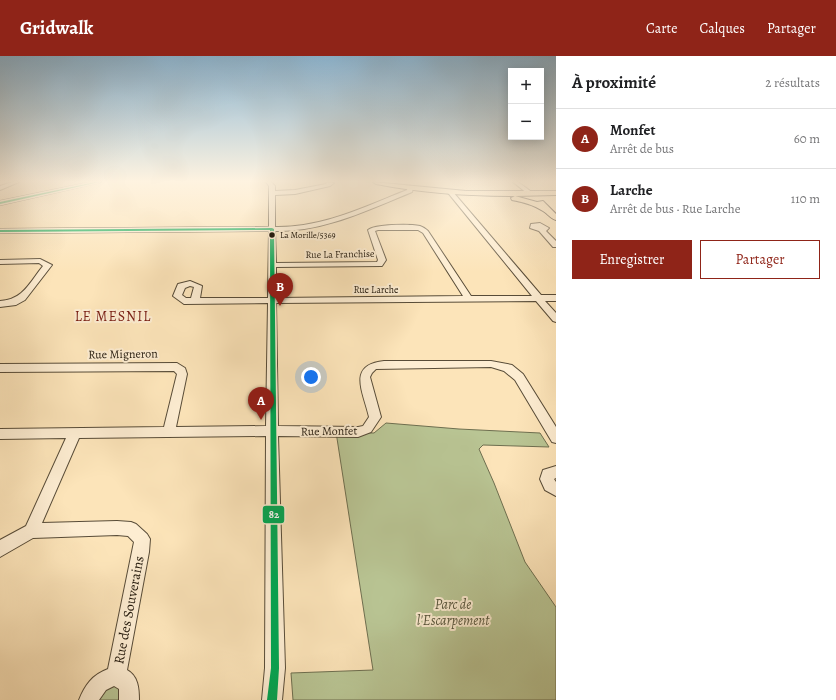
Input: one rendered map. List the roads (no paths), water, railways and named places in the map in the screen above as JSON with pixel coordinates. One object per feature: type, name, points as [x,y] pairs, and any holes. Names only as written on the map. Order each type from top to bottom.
[{"type":"street","points":[[272,212],[275,668],[272,700]]},
{"type":"street","points":[[0,231],[272,229],[284,231],[324,224],[355,212]]},
{"type":"street","points":[[467,212],[556,319]]},
{"type":"street","name":"Rue La Franchise","points":[[272,265],[379,264],[382,260],[371,230],[377,228],[420,228],[426,232],[469,299]]},
{"type":"street","points":[[541,230],[556,244]]},
{"type":"street","points":[[0,262],[40,262],[48,265],[22,298],[13,303],[0,304]]},
{"type":"street","name":"Rue Larche","points":[[195,301],[556,298]]},
{"type":"street","name":"Rue Monfet","points":[[0,434],[272,431],[358,432],[367,429],[375,418],[365,377],[366,371],[375,366],[491,364],[508,368],[519,377],[556,438]]},
{"type":"street","name":"Rue Migneron","points":[[0,368],[177,367],[182,371],[182,374],[169,433]]},
{"type":"street","points":[[0,549],[31,531],[74,434]]},
{"type":"street","points":[[556,472],[548,474],[546,479],[548,484],[556,490]]},
{"type":"street","name":"Rue des Souverains","points":[[31,531],[117,528],[131,529],[142,539],[141,552],[116,676]]},
{"type":"street","name":"Rue des Souverains","points":[[89,700],[94,688],[99,682],[106,678],[116,676],[123,678],[127,682],[130,692],[130,700]]},
{"type":"place","name":"La Morille/5369","points":[[272,235]]},
{"type":"place","name":"Larche","points":[[280,306]]},
{"type":"place","name":"Monfet","points":[[261,420]]},
{"type":"district","name":"LE MESNIL","points":[[113,316]]},
{"type":"park label","name":"Parc de l'Escarpement","points":[[453,612]]}]
